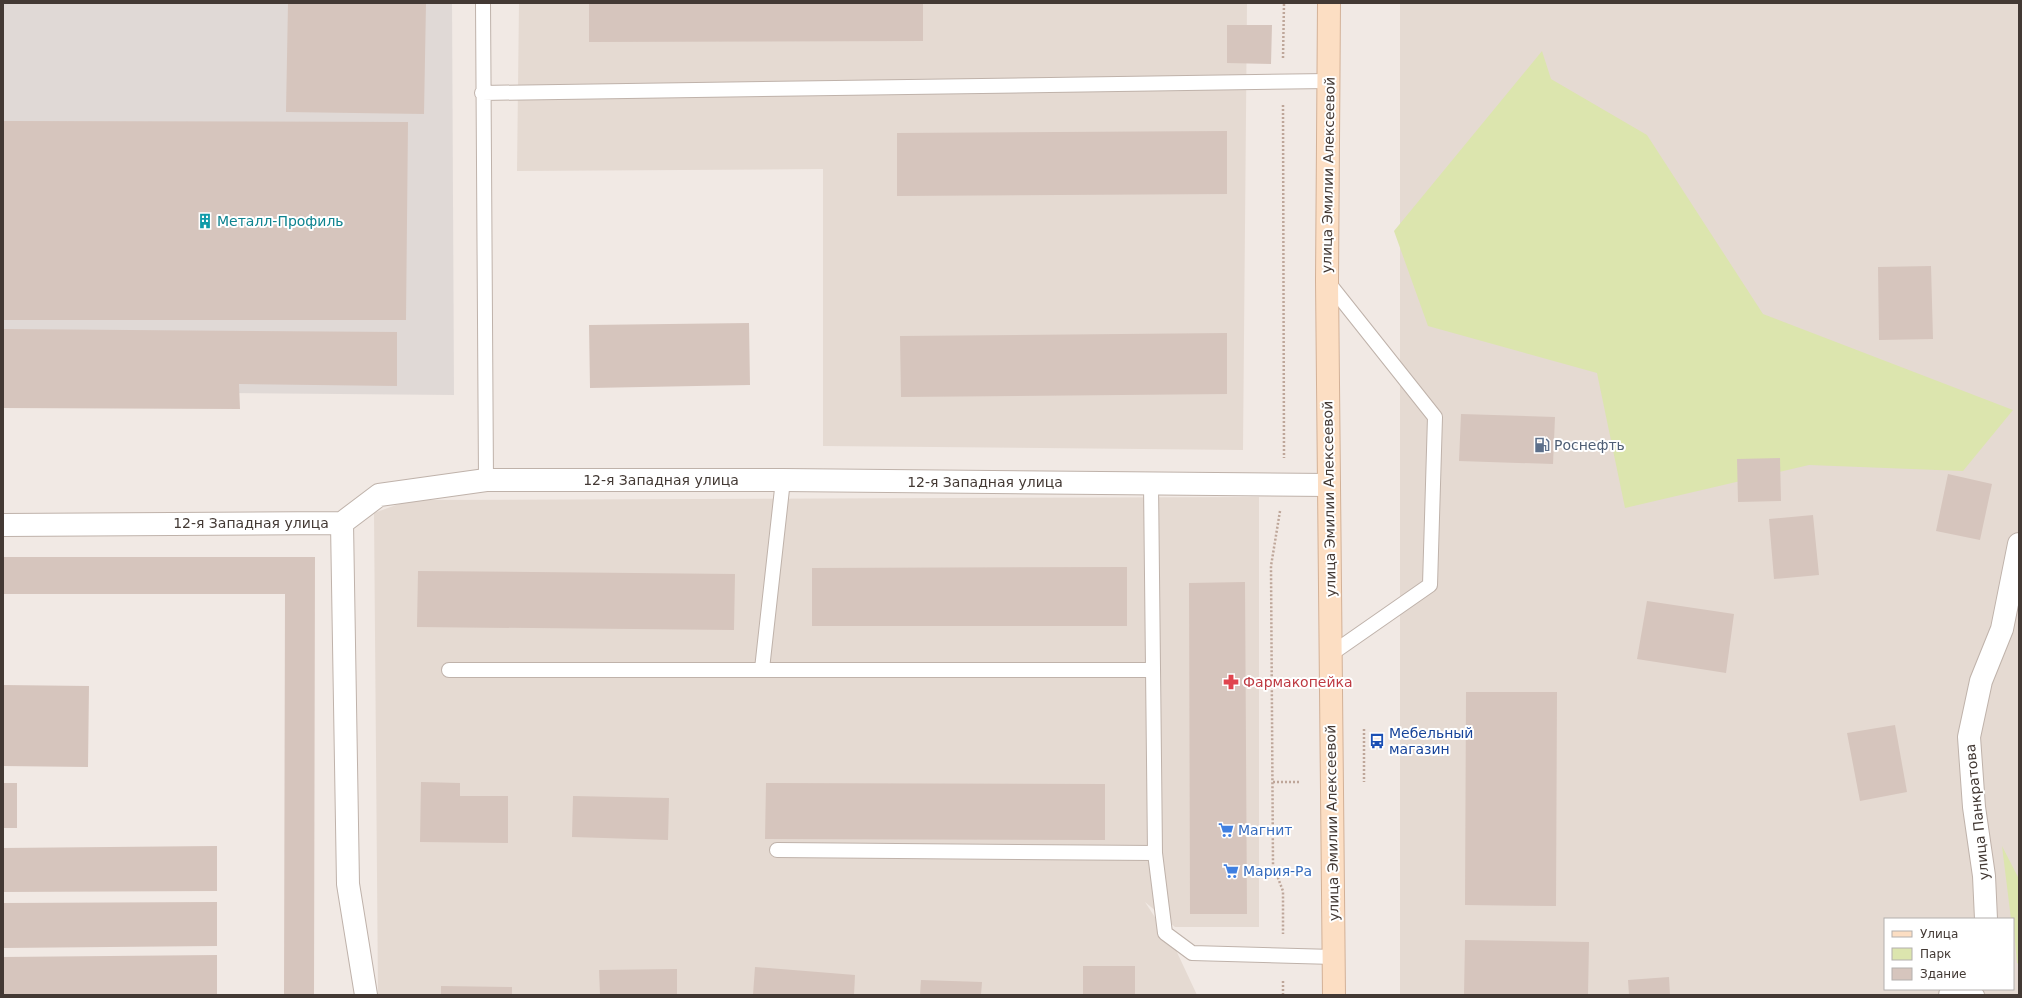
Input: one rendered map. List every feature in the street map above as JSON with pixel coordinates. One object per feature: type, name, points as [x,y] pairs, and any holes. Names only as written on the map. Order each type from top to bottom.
[{"type":"street","name":"улица Эмилии Алексеевой","points":[[1329,3],[1327,281],[1334,995]]},
{"type":"street","name":"12-я Западная улица","points":[[3,524],[342,523],[379,495],[486,480],[783,480],[1329,485]]},
{"type":"street","points":[[342,523],[348,884],[366,995]]},
{"type":"street","name":"улица Панкратова","points":[[1986,918],[1984,876],[1974,807],[1969,737],[1981,681],[2002,629],[2019,544]]},
{"type":"lane","points":[[483,3],[482,93],[486,480]]},
{"type":"lane","points":[[482,93],[1329,81]]},
{"type":"lane","points":[[1327,281],[1435,417],[1430,585],[1331,654]]},
{"type":"lane","points":[[762,669],[783,480]]},
{"type":"lane","points":[[1151,483],[1156,854],[1165,933],[1192,953],[1334,957]]},
{"type":"lane","points":[[449,670],[1153,670]]},
{"type":"lane","points":[[777,850],[1156,854]]},
{"type":"lane","points":[[1953,992],[1977,995]]},
{"type":"path","points":[[1364,729],[1364,782]]},
{"type":"path","points":[[1273,782],[1300,782]]},
{"type":"shaded area","points":[[3,3],[452,3],[454,395],[3,391]]},
{"type":"shaded area","points":[[519,3],[1247,3],[1243,450],[823,446],[823,169],[517,171]]},
{"type":"shaded area","points":[[1400,3],[2019,3],[2019,995],[1400,995]]},
{"type":"shaded area","points":[[1259,497],[1259,927],[1175,927],[1145,902],[1175,948],[1197,995],[378,995],[374,513],[410,500]]},
{"type":"green space","points":[[1542,51],[1551,79],[1647,135],[1763,314],[2013,410],[1963,471],[1809,465],[1625,508],[1597,373],[1428,326],[1394,231]]},
{"type":"green space","points":[[2002,846],[2019,879],[2019,964],[2017,963],[2014,918],[2011,918]]},
{"type":"building","points":[[288,3],[426,3],[424,114],[286,112]]},
{"type":"building","points":[[589,3],[923,3],[923,41],[589,42]]},
{"type":"building","points":[[1227,25],[1272,25],[1271,64],[1227,63]]},
{"type":"building","name":"Металл-Профиль","points":[[3,121],[408,122],[406,320],[3,320]]},
{"type":"building","points":[[1227,131],[1227,194],[897,196],[897,133]]},
{"type":"building","points":[[1931,266],[1933,339],[1879,340],[1878,267]]},
{"type":"building","points":[[749,323],[750,385],[590,388],[589,325]]},
{"type":"building","points":[[3,329],[397,332],[397,386],[239,384],[240,409],[3,408]]},
{"type":"building","points":[[1227,333],[1227,394],[901,397],[900,336]]},
{"type":"building","points":[[1461,414],[1555,417],[1553,464],[1459,461]]},
{"type":"building","points":[[1780,458],[1781,501],[1738,502],[1737,459]]},
{"type":"building","points":[[1948,474],[1992,484],[1980,540],[1936,531]]},
{"type":"building","points":[[1813,515],[1819,575],[1774,579],[1769,519]]},
{"type":"building","points":[[3,557],[315,557],[314,995],[284,995],[285,594],[3,594]]},
{"type":"building","points":[[1127,567],[1127,626],[812,626],[812,568]]},
{"type":"building","points":[[418,571],[735,574],[734,630],[417,627]]},
{"type":"building","points":[[1245,582],[1247,914],[1190,914],[1189,583]]},
{"type":"building","points":[[1647,601],[1734,614],[1726,673],[1637,659]]},
{"type":"building","points":[[3,685],[89,686],[88,767],[3,766]]},
{"type":"building","points":[[1466,692],[1557,692],[1556,906],[1465,905]]},
{"type":"building","points":[[1895,725],[1907,792],[1860,801],[1847,733]]},
{"type":"building","points":[[421,782],[460,783],[460,796],[508,796],[508,843],[420,842]]},
{"type":"building","points":[[3,783],[17,783],[17,828],[3,828]]},
{"type":"building","points":[[766,783],[1105,784],[1105,840],[765,839]]},
{"type":"building","points":[[573,796],[669,798],[668,840],[572,837]]},
{"type":"building","points":[[217,846],[217,891],[3,892],[3,848]]},
{"type":"building","points":[[217,902],[217,946],[3,948],[3,903]]},
{"type":"building","points":[[1465,940],[1589,942],[1588,995],[1464,995]]},
{"type":"building","points":[[217,955],[217,995],[3,995],[3,957]]},
{"type":"building","points":[[1083,966],[1135,966],[1135,995],[1083,995]]},
{"type":"building","points":[[755,967],[855,975],[854,995],[753,995]]},
{"type":"building","points":[[677,969],[677,995],[600,995],[599,970]]},
{"type":"building","points":[[1669,977],[1670,995],[1629,995],[1628,980]]},
{"type":"building","points":[[921,980],[982,982],[981,995],[920,995]]},
{"type":"building","points":[[441,986],[512,987],[512,995],[441,995]]},
{"type":"building","points":[[1252,994],[1252,995],[1241,995]]},
{"type":"place","name":"Металл-Профиль","points":[[205,221]]},
{"type":"place","name":"Роснефть","points":[[1542,445]]},
{"type":"place","name":"Фармакопейка","points":[[1231,682]]},
{"type":"place","name":"Мебельный магазин","points":[[1377,741]]},
{"type":"place","name":"Магнит","points":[[1226,830]]},
{"type":"place","name":"Мария-Ра","points":[[1231,871]]}]
